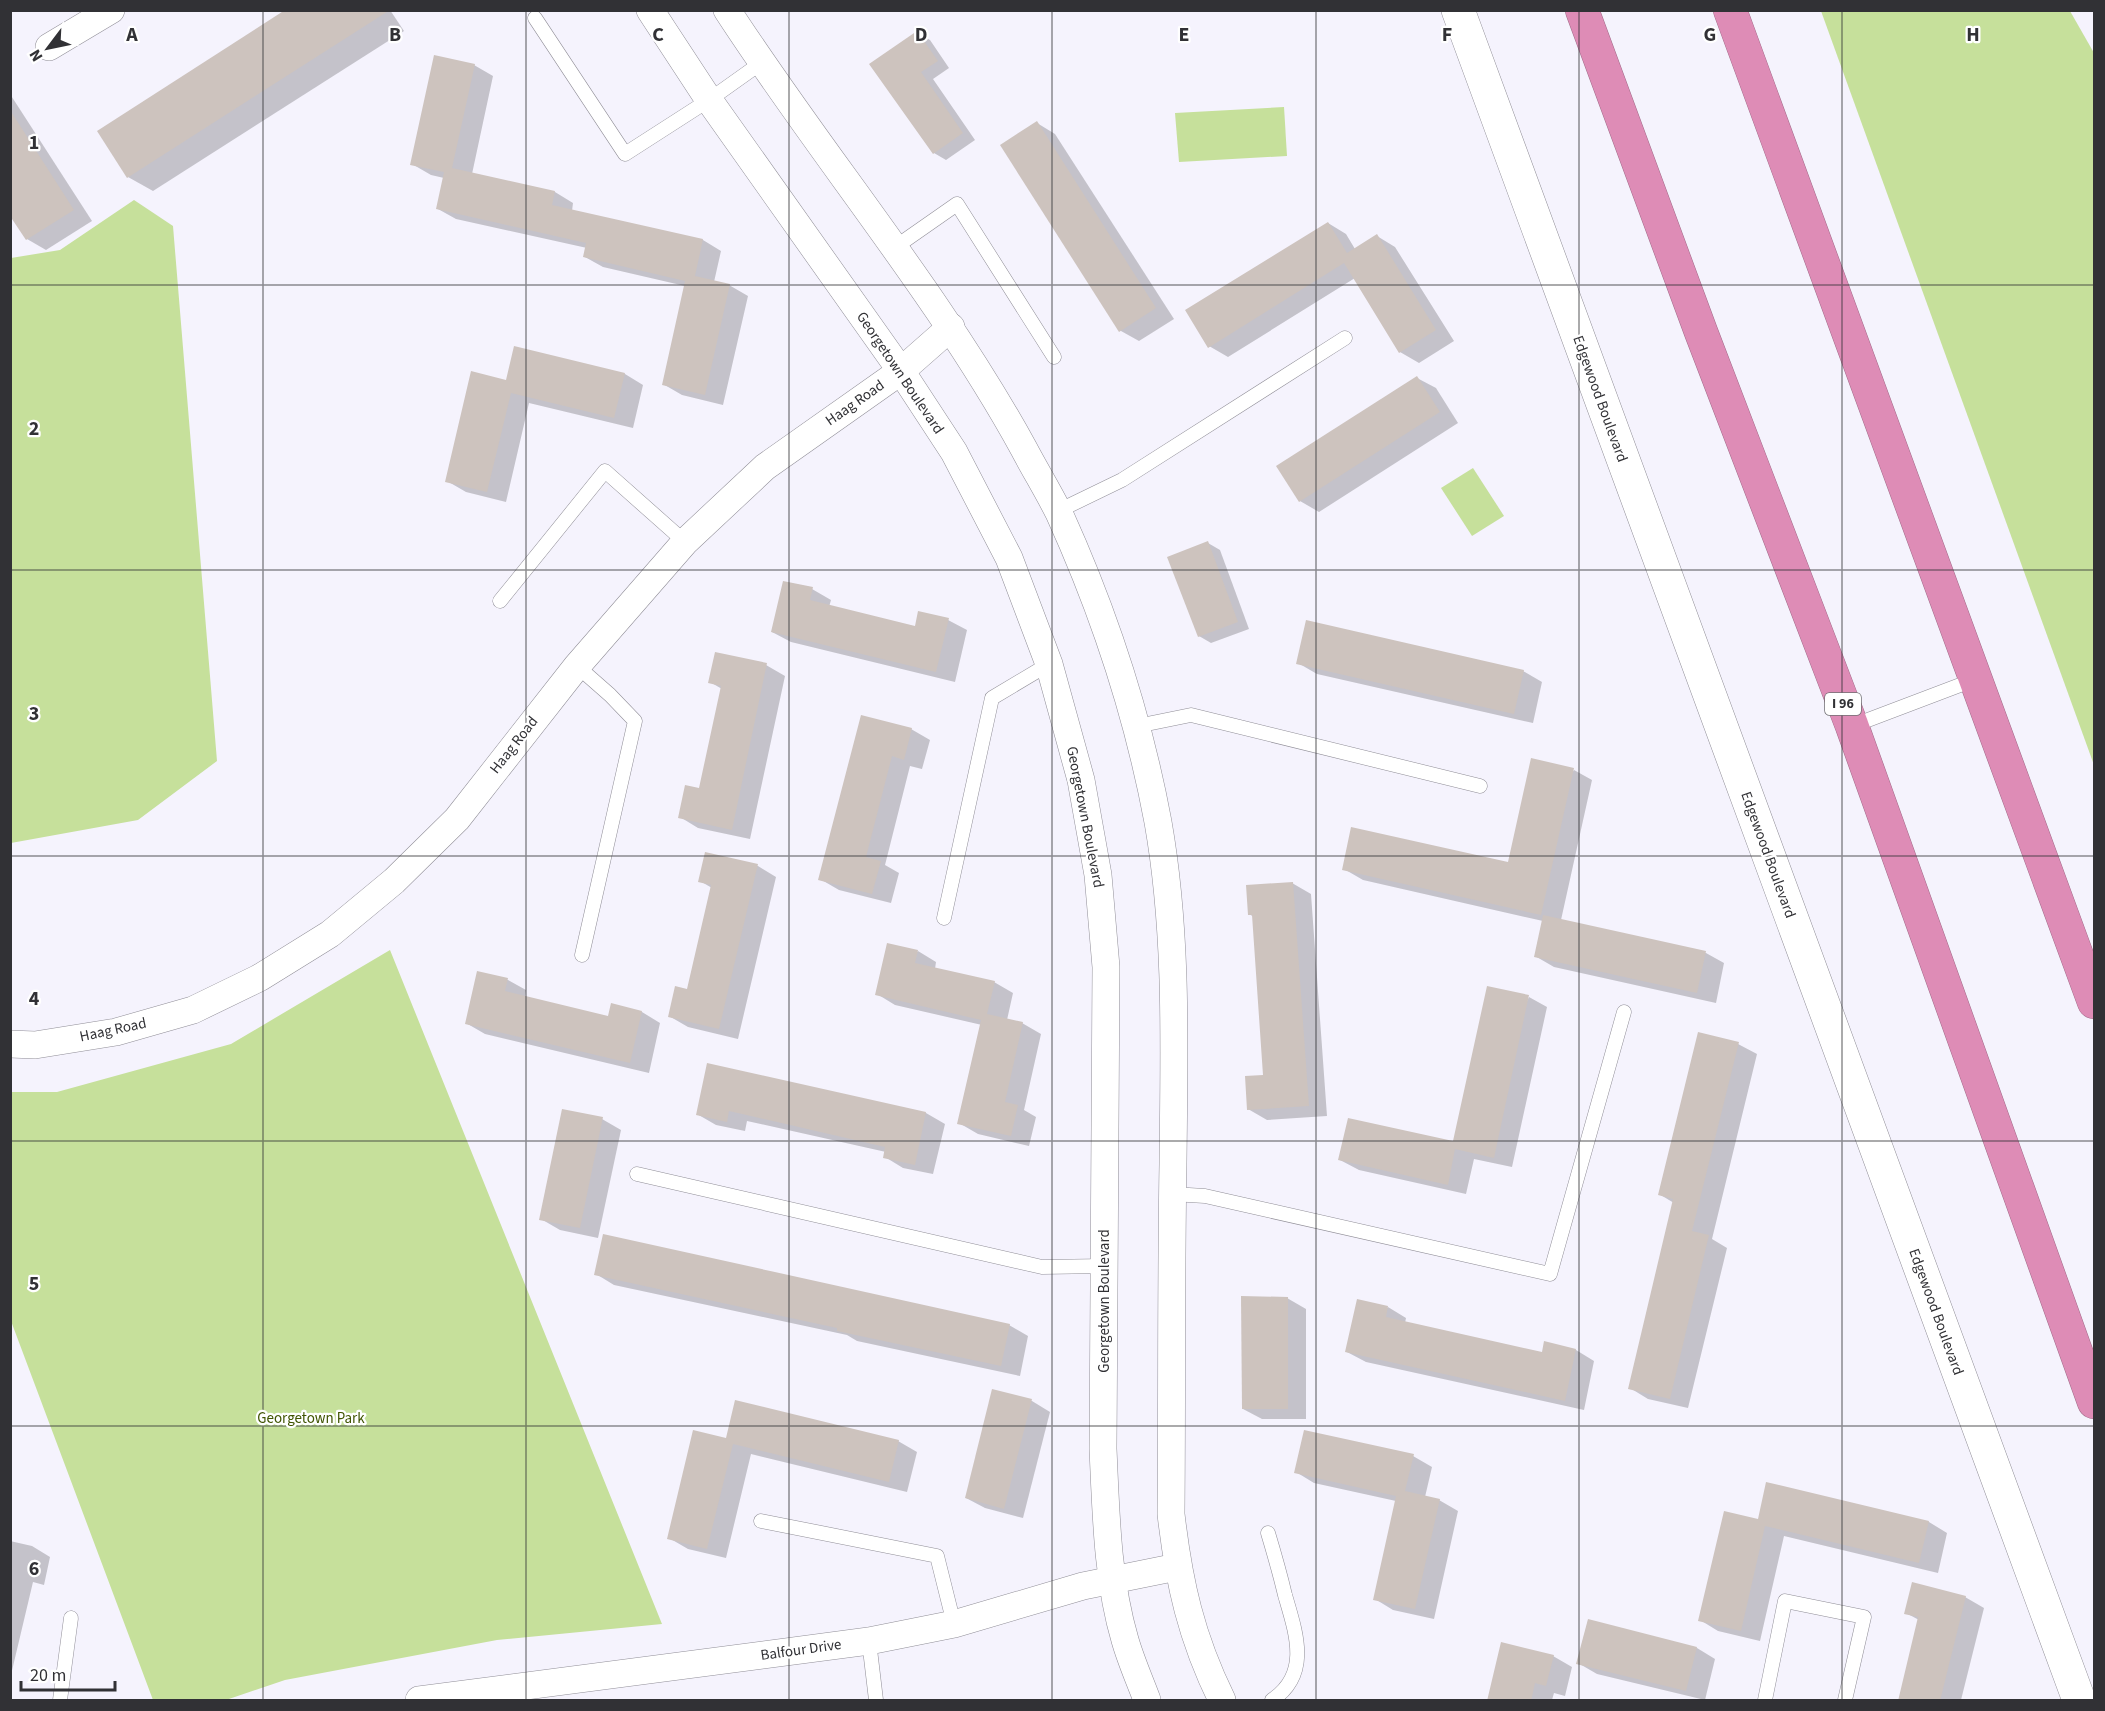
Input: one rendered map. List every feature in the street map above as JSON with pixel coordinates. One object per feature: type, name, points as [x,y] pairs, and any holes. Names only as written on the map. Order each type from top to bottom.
[{"type":"highway","name":"I 96","points":[[1582,10],[1701,333],[1852,726],[2094,1402]]},
{"type":"highway","points":[[1730,10],[2094,1002]]},
{"type":"street","points":[[49,47],[111,10]]},
{"type":"street","name":"Georgetown Boulevard","points":[[650,10],[709,100],[901,371],[954,452],[1009,558],[1049,664],[1081,780],[1098,874],[1106,967],[1103,1449],[1106,1522],[1113,1580],[1125,1640],[1147,1701]]},
{"type":"street","points":[[727,10],[761,63],[951,327],[1000,406],[1058,511],[1114,647],[1137,726],[1158,824],[1170,915],[1175,1007],[1172,1194],[1172,1514],[1177,1567],[1190,1620],[1209,1674],[1222,1701]]},
{"type":"street","name":"Edgewood Boulevard","points":[[1458,10],[2079,1701]]},
{"type":"street","name":"Haag Road","points":[[10,1044],[35,1045],[116,1032],[193,1010],[260,978],[330,934],[394,881],[457,819],[577,666],[685,542],[765,467],[901,371],[951,327]]},
{"type":"street","name":"Balfour Drive","points":[[419,1701],[869,1641],[954,1624],[1083,1586],[1177,1567]]},
{"type":"lane","points":[[535,18],[625,154],[709,100],[761,63]]},
{"type":"lane","points":[[894,248],[957,204],[1054,357]]},
{"type":"lane","points":[[1058,511],[1122,480],[1345,338]]},
{"type":"lane","points":[[500,601],[605,471],[685,542]]},
{"type":"lane","points":[[944,918],[992,698],[1049,664]]},
{"type":"lane","points":[[577,666],[635,721],[582,955]]},
{"type":"lane","points":[[1852,726],[1976,680]]},
{"type":"lane","points":[[1137,726],[1191,715],[1480,786]]},
{"type":"lane","points":[[1172,1194],[1205,1196],[1550,1274],[1624,1012]]},
{"type":"lane","points":[[638,1174],[1042,1267],[1104,1266]]},
{"type":"lane","points":[[761,1521],[937,1556],[954,1624]]},
{"type":"lane","points":[[1268,1533],[1298,1638],[1297,1666],[1285,1692],[1272,1701]]},
{"type":"lane","points":[[1765,1701],[1785,1601],[1864,1617],[1845,1701]]},
{"type":"lane","points":[[60,1701],[71,1618]]},
{"type":"lane","points":[[869,1641],[876,1701]]},
{"type":"green space","points":[[1821,11],[2070,11],[2094,53],[2094,765]]},
{"type":"green space","points":[[1284,107],[1287,156],[1179,162],[1175,113]]},
{"type":"green space","points":[[134,200],[173,226],[217,761],[138,820],[11,843],[11,258],[60,250]]},
{"type":"green space","points":[[1473,468],[1504,516],[1472,536],[1441,488]]},
{"type":"green space","name":"Georgetown Park","points":[[390,950],[662,1624],[497,1640],[285,1680],[226,1700],[153,1700],[11,1321],[11,1092],[57,1092],[231,1044]]},
{"type":"building","points":[[285,10],[390,10],[127,178],[97,131]]},
{"type":"building","points":[[917,31],[938,61],[921,72],[963,133],[933,154],[869,64]]},
{"type":"building","points":[[434,55],[475,64],[452,168],[555,191],[552,205],[703,239],[695,276],[730,284],[705,395],[662,385],[685,281],[583,257],[586,243],[436,209],[444,172],[410,165]]},
{"type":"building","points":[[10,110],[74,210],[26,240],[10,216]]},
{"type":"building","points":[[1037,121],[1156,308],[1119,332],[1000,145]]},
{"type":"building","points":[[1328,222],[1347,253],[1377,234],[1436,330],[1399,353],[1344,263],[1208,348],[1185,310]]},
{"type":"building","points":[[514,346],[625,373],[614,418],[511,393],[487,492],[445,482],[471,371],[506,380]]},
{"type":"building","points":[[1417,376],[1440,412],[1299,502],[1276,466]]},
{"type":"building","points":[[1208,541],[1238,622],[1198,637],[1167,557]]},
{"type":"building","points":[[783,581],[813,587],[810,600],[915,626],[918,611],[949,618],[936,672],[771,632]]},
{"type":"building","points":[[1306,620],[1524,670],[1514,714],[1296,664]]},
{"type":"building","points":[[715,652],[767,663],[732,830],[678,818],[685,785],[699,788],[721,686],[708,683]]},
{"type":"building","points":[[861,715],[912,728],[904,760],[892,756],[866,857],[881,861],[872,894],[818,880]]},
{"type":"building","points":[[1531,758],[1574,768],[1541,915],[1342,870],[1351,827],[1508,862]]},
{"type":"building","points":[[705,852],[758,864],[719,1029],[668,1017],[675,986],[687,989],[711,885],[698,882]]},
{"type":"building","points":[[1293,882],[1309,1106],[1247,1110],[1245,1076],[1263,1075],[1252,915],[1248,915],[1246,885]]},
{"type":"building","points":[[1543,915],[1706,951],[1697,993],[1534,957]]},
{"type":"building","points":[[887,943],[918,950],[915,963],[995,981],[987,1014],[1023,1022],[1005,1102],[1018,1105],[1011,1136],[957,1124],[981,1020],[875,995]]},
{"type":"building","points":[[477,971],[508,978],[505,991],[608,1016],[611,1003],[642,1011],[630,1063],[465,1024]]},
{"type":"building","points":[[1487,986],[1529,995],[1494,1158],[1455,1149],[1448,1185],[1338,1160],[1348,1118],[1453,1141]]},
{"type":"building","points":[[1698,1032],[1739,1042],[1692,1231],[1709,1235],[1670,1399],[1628,1389],[1673,1199],[1658,1195]]},
{"type":"building","points":[[707,1063],[926,1112],[915,1165],[883,1158],[885,1147],[729,1111],[727,1122],[696,1115]]},
{"type":"building","points":[[562,1109],[603,1117],[580,1228],[539,1220]]},
{"type":"building","points":[[603,1234],[1010,1324],[1001,1366],[594,1275]]},
{"type":"building","points":[[1241,1296],[1288,1297],[1288,1409],[1242,1409]]},
{"type":"building","points":[[1357,1299],[1388,1306],[1386,1317],[1542,1352],[1544,1341],[1576,1349],[1565,1401],[1345,1352]]},
{"type":"building","points":[[992,1389],[1032,1399],[1004,1509],[965,1498]]},
{"type":"building","points":[[735,1400],[899,1440],[889,1482],[733,1444],[707,1549],[667,1539],[693,1430],[726,1438]]},
{"type":"building","points":[[1304,1430],[1414,1454],[1405,1491],[1440,1499],[1415,1609],[1373,1600],[1396,1496],[1294,1473]]},
{"type":"building","points":[[1766,1482],[1929,1521],[1919,1563],[1765,1526],[1741,1631],[1698,1621],[1724,1511],[1758,1519]]},
{"type":"building","points":[[1912,1582],[1966,1596],[1940,1701],[1898,1701],[1918,1617],[1904,1614]]},
{"type":"building","points":[[1588,1619],[1697,1647],[1686,1691],[1576,1664]]},
{"type":"building","points":[[1501,1642],[1554,1655],[1546,1686],[1535,1683],[1531,1701],[1487,1701]]}]
